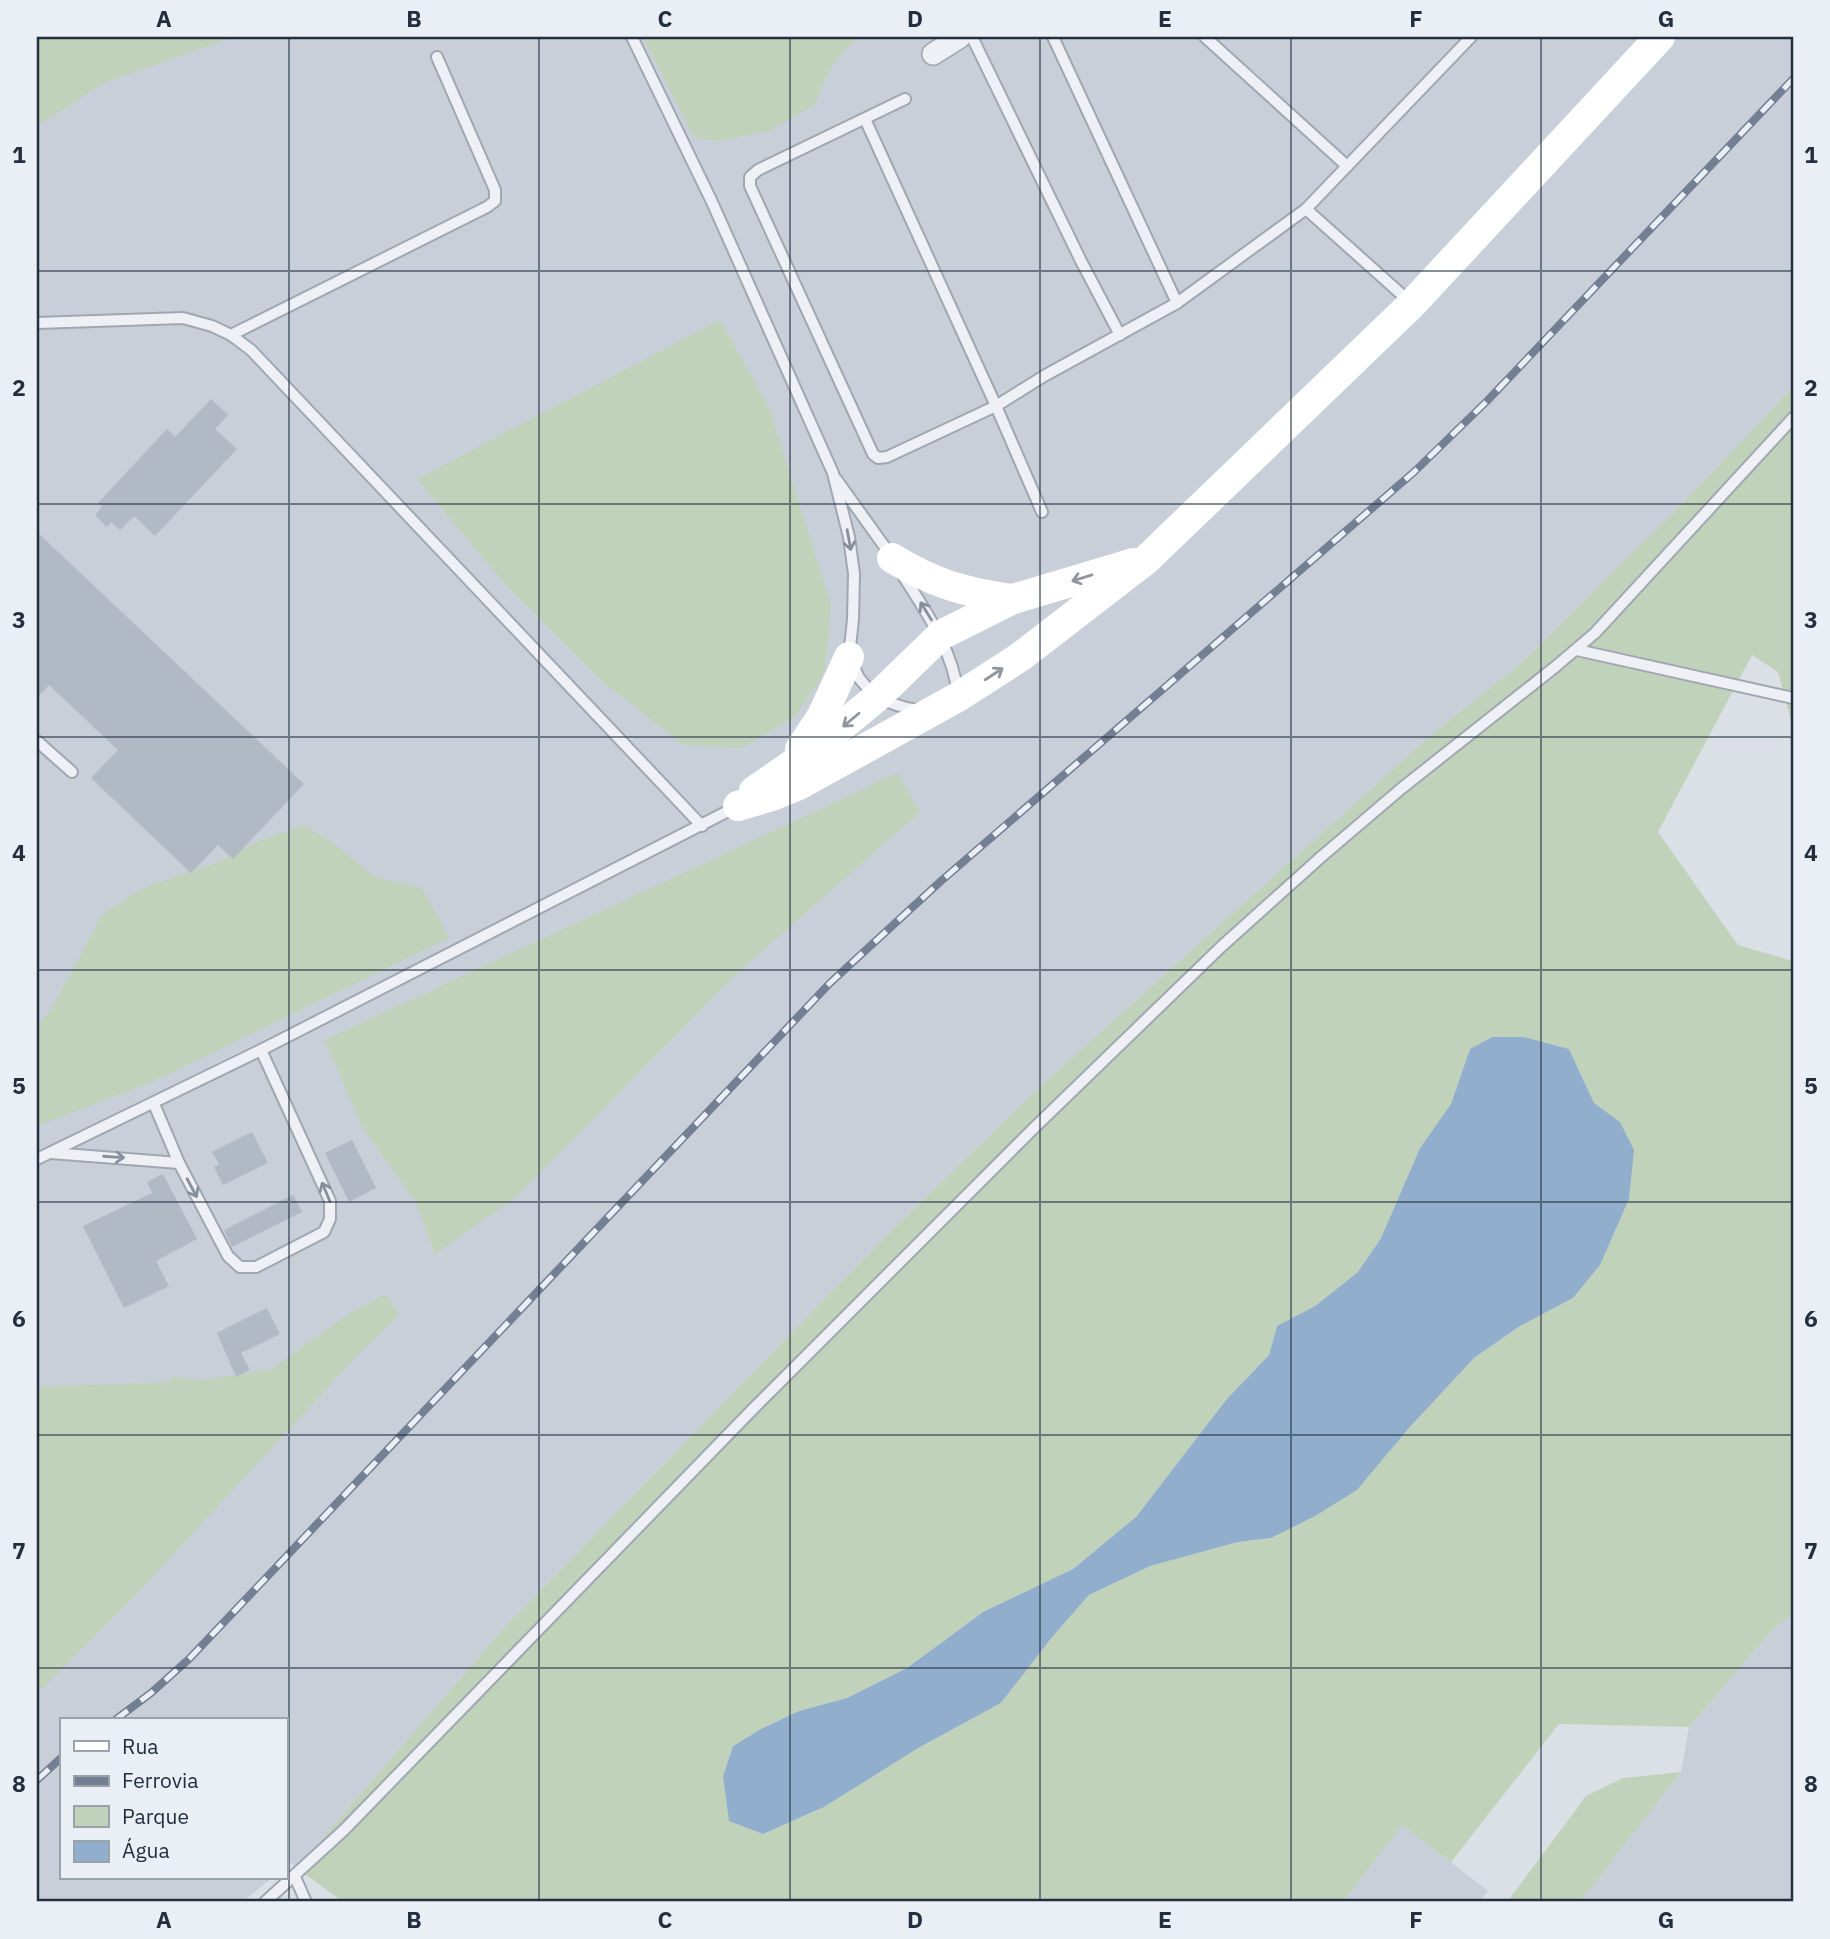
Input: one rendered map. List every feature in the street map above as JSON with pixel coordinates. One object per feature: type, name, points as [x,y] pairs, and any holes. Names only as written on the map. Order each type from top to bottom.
[{"type":"street","points":[[933,54],[960,37]]},
{"type":"street","points":[[738,806],[775,796],[799,785],[958,697],[1047,637],[1147,559],[1412,304],[1660,37]]},
{"type":"street","points":[[892,558],[922,576],[944,585],[971,593],[1013,599]]},
{"type":"street","points":[[738,806],[776,775],[813,750],[876,698],[941,635],[1013,599],[1147,559]]},
{"type":"street","points":[[776,775],[803,745],[822,716],[849,657]]},
{"type":"lane","points":[[632,37],[712,202],[833,473],[849,537],[854,574],[849,657],[859,678],[876,698],[906,708],[930,711]]},
{"type":"lane","points":[[972,37],[1120,335]]},
{"type":"lane","points":[[1053,37],[1177,303]]},
{"type":"lane","points":[[1205,37],[1348,166]]},
{"type":"lane","points":[[905,99],[758,170],[750,177],[750,186],[867,443],[878,458],[887,457],[996,405],[1177,303],[1306,209],[1471,37]]},
{"type":"lane","points":[[231,335],[495,201],[495,190],[437,57]]},
{"type":"lane","points":[[864,119],[996,405],[1042,512]]},
{"type":"lane","points":[[1306,209],[1412,304]]},
{"type":"lane","points":[[37,323],[183,318],[212,326],[231,335],[251,350],[702,826]]},
{"type":"lane","points":[[265,1902],[295,1877],[434,1740],[502,1665],[751,1411],[1034,1128],[1222,946],[1361,822],[1577,649],[1620,607],[1793,418]]},
{"type":"lane","points":[[833,473],[941,635],[955,672],[958,697]]},
{"type":"lane","points":[[1577,649],[1793,698]]},
{"type":"lane","points":[[37,741],[72,772]]},
{"type":"lane","points":[[37,1159],[154,1104],[738,806]]},
{"type":"lane","points":[[154,1104],[179,1163],[228,1256],[240,1267],[256,1267],[324,1232],[330,1219],[330,1201],[261,1050]]},
{"type":"lane","points":[[48,1153],[179,1163]]},
{"type":"lane","points":[[295,1877],[306,1902]]},
{"type":"shaded area","points":[[37,37],[1793,37],[1793,387],[1677,509],[1519,665],[1431,735],[1044,1083],[891,1231],[501,1631],[297,1868],[291,1863],[287,1866],[287,1718],[60,1718],[60,1880],[270,1880],[242,1902],[37,1902]]},
{"type":"shaded area","points":[[1793,1614],[1793,1902],[1580,1902],[1681,1772],[1689,1727],[1773,1629]]},
{"type":"shaded area","points":[[1402,1824],[1488,1891],[1479,1902],[1343,1902]]},
{"type":"green space","points":[[37,37],[234,37],[106,82],[37,126]]},
{"type":"green space","points":[[643,37],[860,37],[843,52],[832,68],[815,105],[766,132],[717,141],[694,137]]},
{"type":"green space","points":[[720,320],[770,410],[831,605],[825,672],[795,717],[741,748],[684,745],[603,682],[506,585],[417,479]]},
{"type":"green space","points":[[1793,387],[1793,728],[1778,672],[1752,655],[1658,832],[1738,945],[1793,961],[1793,1614],[1773,1629],[1689,1727],[1559,1724],[1451,1862],[1402,1825],[1343,1902],[343,1902],[297,1868],[501,1631],[891,1231],[1044,1083],[1431,735],[1519,665],[1677,509]],"holes":[[[1492,1037],[1524,1037],[1569,1049],[1594,1103],[1620,1122],[1629,1199],[1600,1264],[1573,1298],[1520,1326],[1474,1358],[1409,1428],[1357,1490],[1271,1538],[1238,1542],[1150,1566],[1089,1595],[1001,1703],[920,1747],[824,1807],[763,1834],[723,1776],[733,1746],[799,1711],[847,1698],[907,1668],[983,1612],[1073,1569],[1136,1517],[1226,1400],[1269,1355],[1277,1326],[1315,1306],[1358,1272],[1381,1238],[1420,1148],[1451,1105],[1470,1049]]]},
{"type":"green space","points":[[898,773],[920,812],[735,975],[516,1197],[435,1254],[416,1202],[361,1125],[325,1040]]},
{"type":"green space","points":[[304,825],[338,847],[375,877],[422,888],[449,938],[154,1081],[37,1126],[37,1028],[54,1005],[101,916],[143,888],[214,864],[259,841]]},
{"type":"green space","points":[[385,1294],[399,1315],[354,1359],[145,1585],[37,1691],[37,1387],[171,1382],[170,1377],[204,1380],[272,1369],[349,1314]]},
{"type":"green space","points":[[1681,1772],[1580,1902],[1507,1902],[1586,1796],[1623,1778]]},
{"type":"water","points":[[1492,1037],[1524,1037],[1569,1049],[1594,1103],[1620,1122],[1634,1150],[1629,1199],[1600,1265],[1573,1298],[1520,1326],[1474,1358],[1409,1428],[1357,1490],[1315,1516],[1271,1538],[1238,1542],[1150,1566],[1089,1595],[1001,1703],[920,1747],[824,1807],[763,1834],[729,1821],[723,1776],[733,1746],[799,1711],[847,1698],[907,1668],[983,1612],[1073,1569],[1136,1517],[1226,1400],[1269,1355],[1277,1326],[1315,1306],[1358,1272],[1381,1238],[1420,1148],[1451,1104],[1470,1049]]},
{"type":"building","points":[[211,399],[228,415],[215,429],[237,449],[155,536],[134,516],[120,530],[111,522],[107,527],[95,515],[102,507],[98,503],[167,429],[175,437]]},
{"type":"building","points":[[37,532],[304,784],[233,859],[218,845],[191,873],[91,778],[118,750],[49,685],[37,698]]},
{"type":"building","points":[[252,1132],[268,1163],[223,1185],[214,1167],[219,1164],[212,1152]]},
{"type":"building","points":[[352,1140],[376,1188],[349,1202],[325,1153]]},
{"type":"building","points":[[163,1174],[197,1239],[156,1261],[169,1286],[124,1308],[83,1226],[152,1193],[147,1182]]},
{"type":"building","points":[[293,1195],[302,1212],[232,1247],[224,1230]]},
{"type":"building","points":[[267,1308],[280,1334],[241,1353],[250,1370],[236,1377],[217,1333]]},
{"type":"railway","points":[[118,1718],[189,1659],[830,983],[941,881],[1414,472],[1487,401],[1793,79]]},
{"type":"railway","points":[[37,1780],[60,1759]]}]
